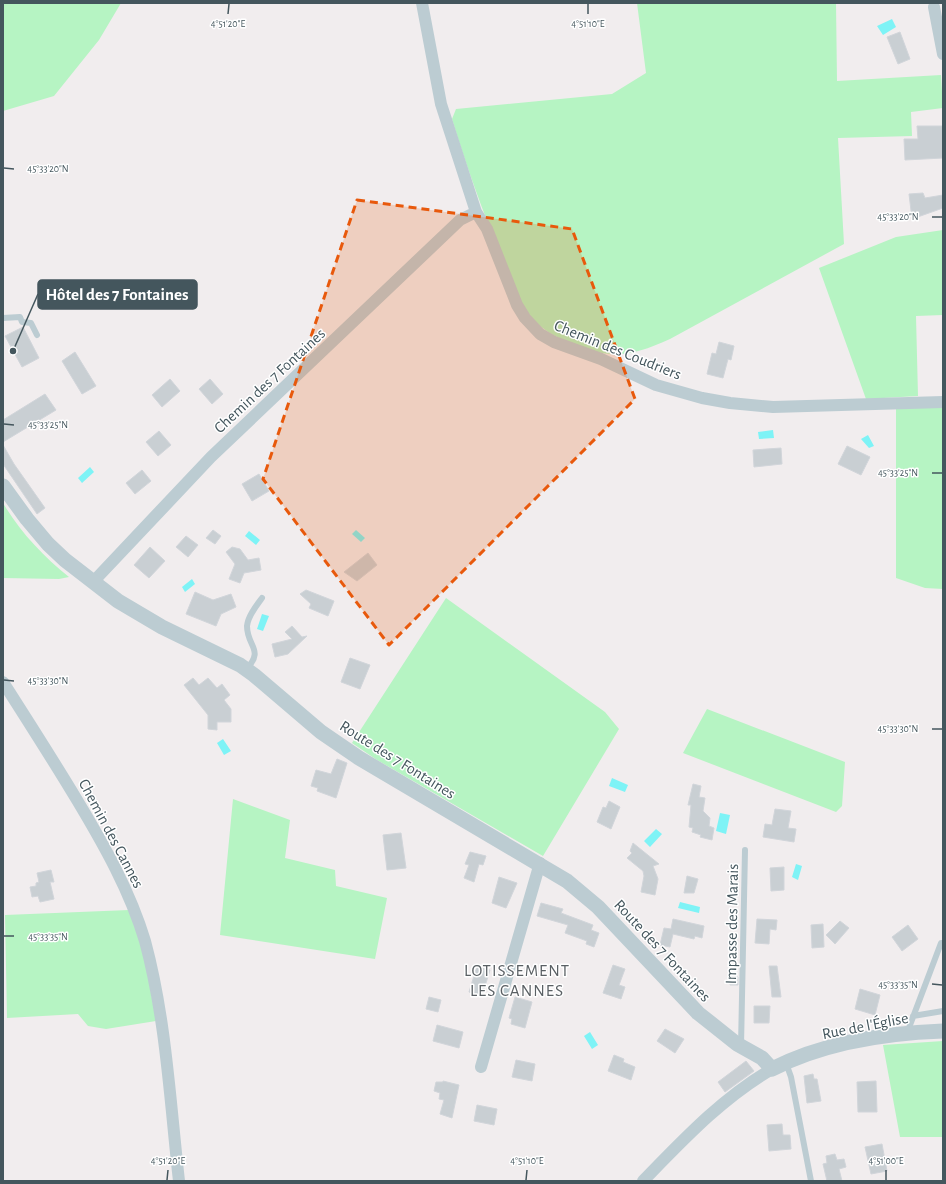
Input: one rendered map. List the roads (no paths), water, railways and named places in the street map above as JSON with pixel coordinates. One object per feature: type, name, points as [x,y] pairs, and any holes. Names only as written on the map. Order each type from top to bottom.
[{"type":"street","name":"Chemin des Coudriers","points":[[422,3],[441,104],[476,212],[487,229],[517,305],[531,325],[554,342],[600,359],[656,385],[709,399],[773,407],[943,402]]},
{"type":"street","points":[[934,7],[943,54]]},
{"type":"street","name":"Chemin des 7 Fontaines","points":[[94,582],[211,457],[460,220],[476,212]]},
{"type":"street","name":"Route des 7 Fontaines","points":[[3,486],[27,519],[48,544],[65,560],[144,618],[224,657],[246,670],[321,732],[359,758],[540,863],[567,881],[598,907],[714,1028],[762,1058],[772,1069]]},
{"type":"street","name":"Chemin des Cannes","points":[[3,682],[98,836],[113,863],[137,918],[154,978],[162,1029],[179,1181]]},
{"type":"street","points":[[481,1067],[540,863]]},
{"type":"street","name":"Rue de l'Église","points":[[772,1069],[850,1042],[907,1034],[943,1031]]},
{"type":"street","points":[[643,1181],[703,1120],[755,1079],[772,1069]]},
{"type":"lane","points":[[3,318],[20,317],[22,322],[31,322],[37,335]]},
{"type":"lane","points":[[246,670],[252,663],[256,652],[248,633],[248,622],[262,598]]},
{"type":"lane","name":"Impasse des Marais","points":[[741,1046],[745,850]]},
{"type":"lane","points":[[907,1034],[943,943]]},
{"type":"lane","points":[[913,1016],[943,1011]]},
{"type":"lane","points":[[786,1063],[791,1077],[811,1181]]},
{"type":"water","points":[[892,19],[896,27],[883,35],[877,26]]},
{"type":"water","points":[[773,430],[774,438],[759,439],[758,432]]},
{"type":"water","points":[[868,435],[874,446],[869,448],[861,439]]},
{"type":"water","points":[[90,467],[94,472],[82,483],[78,478]]},
{"type":"water","points":[[356,530],[365,538],[361,542],[352,534]]},
{"type":"water","points":[[249,531],[260,540],[256,545],[245,536]]},
{"type":"water","points":[[192,579],[195,584],[185,592],[182,587]]},
{"type":"water","points":[[262,614],[269,616],[263,631],[257,629]]},
{"type":"water","points":[[223,739],[231,751],[224,755],[217,743]]},
{"type":"water","points":[[612,778],[628,785],[625,792],[609,786]]},
{"type":"water","points":[[720,813],[730,815],[726,834],[716,831]]},
{"type":"water","points":[[656,829],[662,834],[650,847],[644,841]]},
{"type":"water","points":[[796,864],[802,866],[798,880],[792,877]]},
{"type":"water","points":[[680,902],[700,907],[699,913],[678,908]]},
{"type":"water","points":[[590,1032],[598,1045],[592,1049],[584,1036]]},
{"type":"place","name":"Hôtel des 7 Fontaines","points":[[13,351]]},
{"type":"district","name":"LOTISSEMENT LES CANNES","points":[[517,980]]}]
